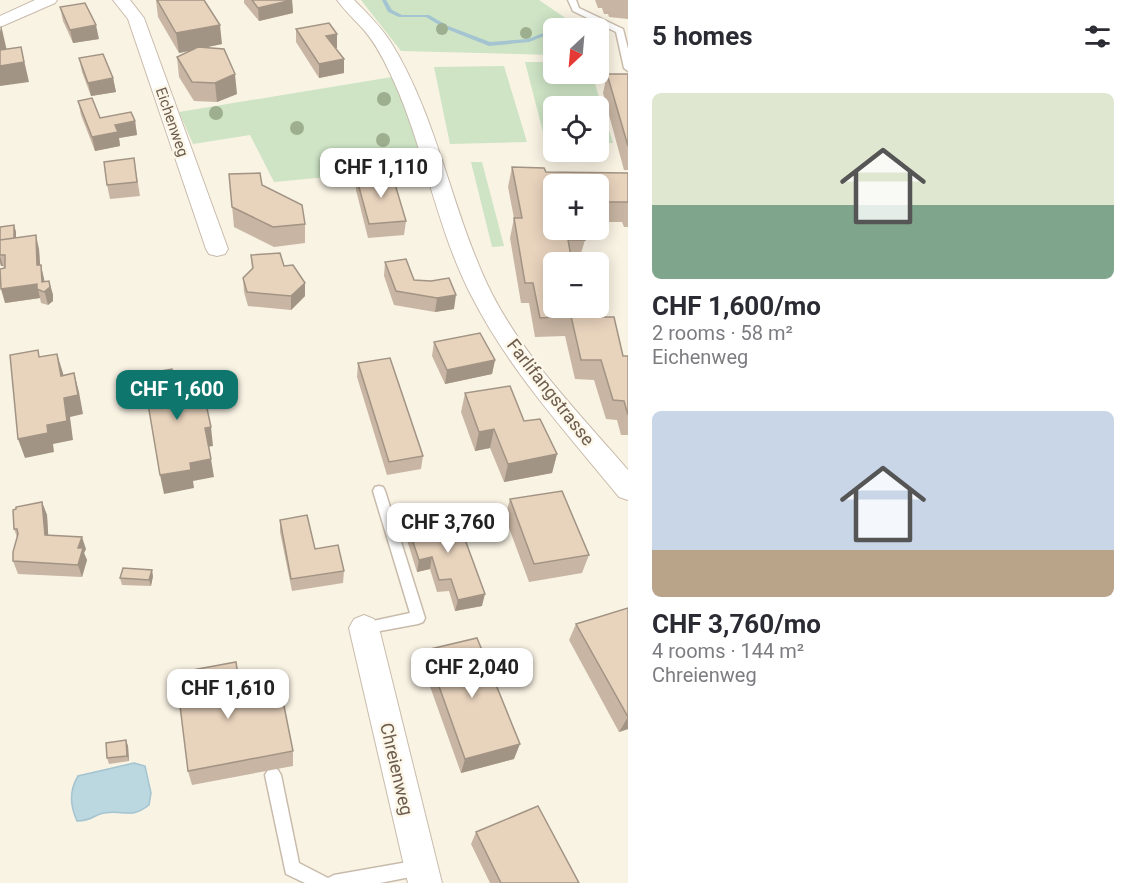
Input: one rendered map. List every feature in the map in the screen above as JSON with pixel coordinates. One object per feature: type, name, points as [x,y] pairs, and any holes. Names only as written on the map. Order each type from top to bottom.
[{"type":"street","points":[[0,22],[49,0]]},
{"type":"street","name":"Eichenweg","points":[[121,0],[136,18],[217,249]]},
{"type":"street","name":"Farlifangstrasse","points":[[345,0],[380,40],[416,108],[460,245],[493,315],[534,378],[628,489]]},
{"type":"street","name":"Chreienweg","points":[[364,628],[423,875]]},
{"type":"lane","points":[[572,0],[576,9],[624,29],[628,68]]},
{"type":"lane","name":"Chreienweg","points":[[364,628],[418,618],[379,491]]},
{"type":"lane","points":[[273,775],[292,868],[322,883]]},
{"type":"lane","points":[[334,883],[423,875]]},
{"type":"green space","points":[[361,0],[539,0],[565,18],[543,18],[543,55],[401,51]]},
{"type":"green space","points":[[525,62],[543,62],[543,84],[595,84],[599,96],[543,96],[543,132]]},
{"type":"green space","points":[[504,66],[527,142],[450,144],[434,67]]},
{"type":"green space","points":[[392,77],[408,113],[424,168],[274,182],[250,135],[193,144],[179,112]]},
{"type":"green space","points":[[609,130],[613,143],[609,143]]},
{"type":"green space","points":[[471,162],[482,162],[504,246],[492,247]]},
{"type":"water","points":[[134,763],[145,766],[151,793],[149,805],[137,812],[104,813],[77,821],[72,798],[73,787],[78,776]]},
{"type":"building","points":[[157,0],[204,0],[220,25],[176,33]]},
{"type":"building","points":[[252,0],[292,0],[258,8]]},
{"type":"building","points":[[85,3],[96,25],[70,30],[60,7]]},
{"type":"building","points":[[329,23],[337,34],[326,36],[344,59],[319,64],[296,29]]},
{"type":"building","points":[[21,47],[24,62],[0,66],[0,50]]},
{"type":"building","points":[[198,47],[224,49],[235,74],[215,83],[192,82],[177,57]]},
{"type":"building","points":[[103,54],[113,78],[88,83],[79,58]]},
{"type":"building","points":[[609,74],[628,74],[628,146],[609,81]]},
{"type":"building","points":[[92,98],[100,118],[131,112],[135,121],[115,125],[118,132],[92,137],[78,101]]},
{"type":"building","points":[[134,158],[137,182],[107,185],[104,162]]},
{"type":"building","points":[[512,167],[544,168],[546,172],[628,173],[628,202],[609,202],[609,174],[543,174],[543,240],[568,240],[570,252],[543,252],[543,318],[540,318],[533,283],[525,283],[514,218],[522,218]]},
{"type":"building","points":[[260,173],[262,185],[302,205],[305,224],[273,227],[232,207],[229,174]]},
{"type":"building","points":[[392,174],[406,221],[369,224],[356,176]]},
{"type":"building","points":[[14,225],[14,238],[0,240],[0,227]]},
{"type":"building","points":[[36,235],[37,265],[41,265],[42,282],[49,281],[50,287],[44,292],[37,289],[37,284],[1,289],[0,269],[5,268],[5,255],[0,255],[0,240]]},
{"type":"building","points":[[280,253],[284,266],[293,265],[305,283],[291,296],[247,292],[243,278],[253,268],[251,255]]},
{"type":"building","points":[[406,259],[414,280],[431,281],[449,278],[456,295],[437,298],[396,291],[385,262]]},
{"type":"building","points":[[614,317],[623,356],[628,356],[628,415],[624,401],[613,400],[601,360],[581,360],[571,318]]},
{"type":"building","points":[[480,333],[495,360],[447,370],[434,342]]},
{"type":"building","points":[[38,350],[39,357],[57,354],[61,376],[74,373],[78,395],[64,398],[67,421],[47,425],[48,433],[18,439],[10,355]]},
{"type":"building","points":[[390,358],[423,456],[389,462],[358,363]]},
{"type":"building","points":[[172,369],[173,375],[193,372],[199,399],[205,399],[211,427],[205,428],[211,459],[190,463],[191,470],[160,475],[143,374]]},
{"type":"building","points":[[510,386],[524,421],[540,419],[557,454],[508,464],[494,429],[479,432],[465,393]]},
{"type":"building","points":[[562,491],[589,555],[534,564],[510,499]]},
{"type":"building","points":[[42,502],[45,535],[82,537],[78,548],[83,548],[78,565],[13,561],[18,534],[17,529],[14,529],[13,510],[16,507]]},
{"type":"building","points":[[307,515],[315,549],[338,545],[344,571],[291,579],[280,520]]},
{"type":"building","points":[[456,515],[485,594],[458,600],[451,579],[439,580],[432,557],[419,560],[407,524]]},
{"type":"building","points":[[123,568],[152,570],[149,580],[120,578]]},
{"type":"building","points":[[628,608],[628,717],[576,624]]},
{"type":"building","points":[[477,638],[520,744],[465,759],[426,650]]},
{"type":"building","points":[[236,662],[242,704],[282,696],[293,751],[188,771],[176,673]]},
{"type":"building","points":[[126,740],[127,756],[107,758],[106,743]]},
{"type":"building","points":[[538,806],[579,883],[501,883],[476,832]]},
{"type":"waterway","points":[[384,0],[390,11],[401,16],[427,16],[446,27],[489,44],[529,40],[543,34]]}]
